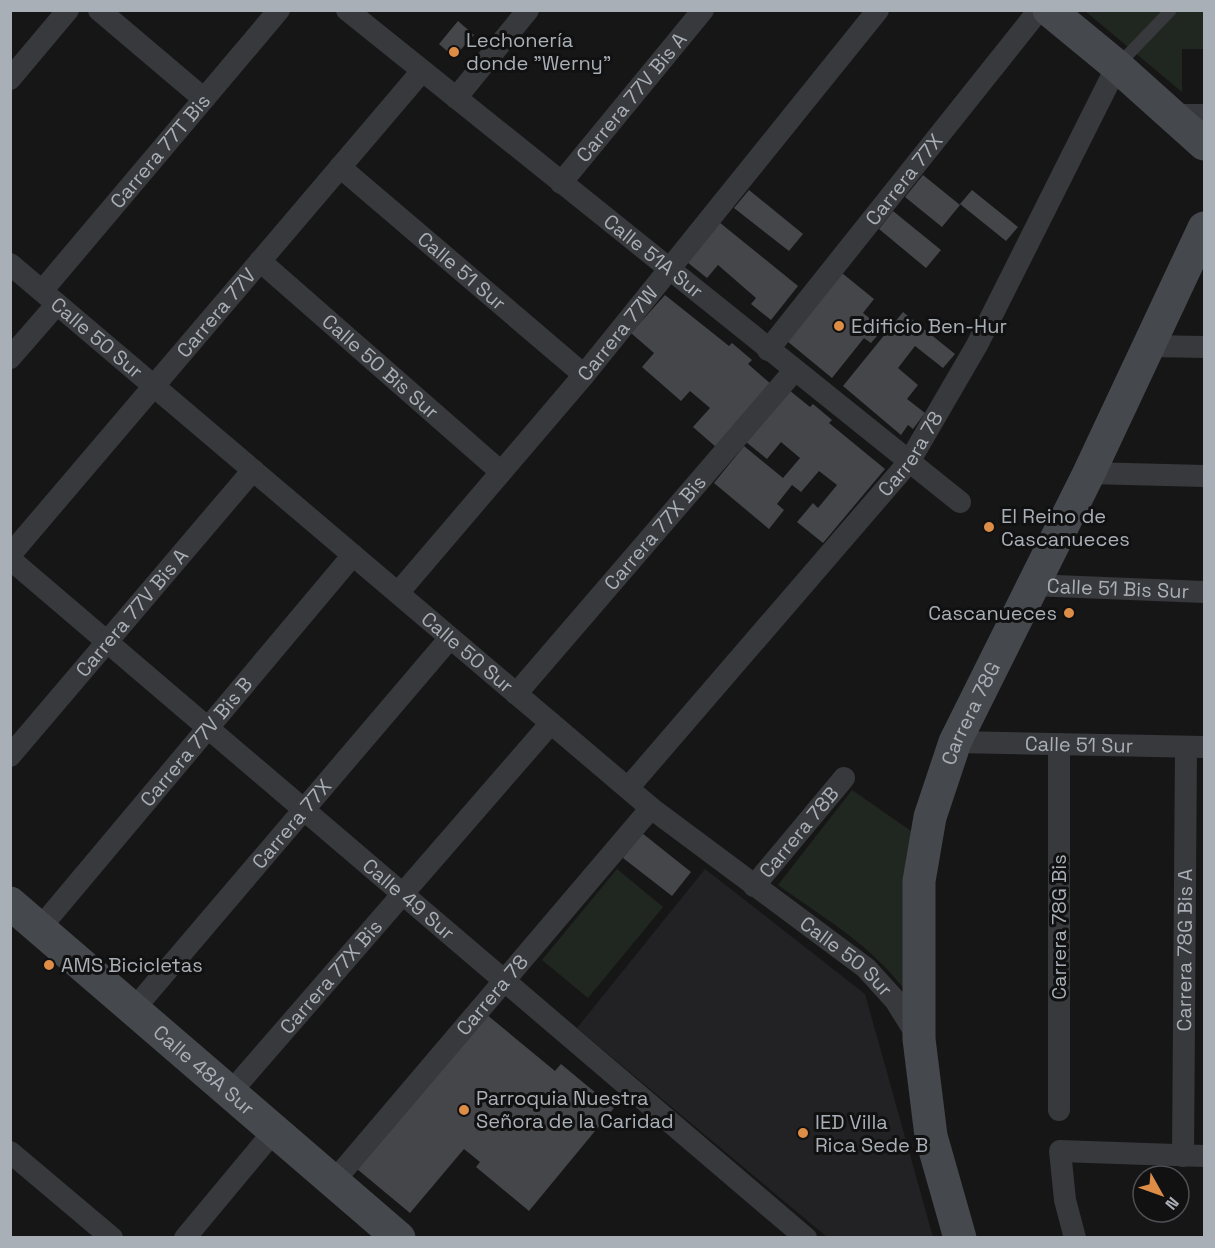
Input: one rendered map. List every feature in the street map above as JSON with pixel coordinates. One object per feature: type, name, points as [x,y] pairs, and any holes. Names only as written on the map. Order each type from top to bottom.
[{"type":"street","points":[[10,80],[68,10]]},
{"type":"street","points":[[99,10],[204,99]]},
{"type":"street","name":"Carrera 77T Bis","points":[[10,358],[49,298],[204,99],[279,10]]},
{"type":"street","points":[[456,98],[528,10]]},
{"type":"street","name":"Carrera 77V Bis A","points":[[561,183],[703,10]]},
{"type":"street","name":"Carrera 77W","points":[[398,593],[584,375],[878,10]]},
{"type":"street","name":"Carrera 77X","points":[[768,350],[1039,10]]},
{"type":"street","points":[[1049,10],[1117,66],[1204,144]]},
{"type":"street","name":"Calle 51A Sur","points":[[355,13],[422,71],[960,502]]},
{"type":"street","name":"Carrera 78","points":[[628,788],[909,462],[977,345],[1117,66]]},
{"type":"street","name":"Carrera 77V","points":[[10,557],[422,71]]},
{"type":"street","points":[[1171,115],[1204,116]]},
{"type":"street","name":"Calle 51 Sur","points":[[340,167],[584,375]]},
{"type":"street","name":"Carrera 78G","points":[[960,1238],[931,1136],[919,1039],[919,881],[930,817],[955,742],[1089,472],[1204,229]]},
{"type":"street","name":"Calle 50 Bis Sur","points":[[260,261],[501,472]]},
{"type":"street","name":"Calle 50 Sur","points":[[10,264],[651,808],[881,982],[919,1039]]},
{"type":"street","points":[[1149,346],[1204,347]]},
{"type":"street","name":"Carrera 77X Bis","points":[[516,694],[794,371]]},
{"type":"street","name":"Carrera 77V Bis A","points":[[10,756],[253,470]]},
{"type":"street","points":[[1089,472],[1204,476]]},
{"type":"street","name":"Carrera 77V Bis B","points":[[40,928],[353,555]]},
{"type":"street","name":"Calle 49 Sur","points":[[10,557],[807,1238]]},
{"type":"street","name":"Calle 51 Bis Sur","points":[[1031,585],[1204,592]]},
{"type":"street","name":"Carrera 77X","points":[[134,1010],[450,638]]},
{"type":"street","name":"Carrera 77X Bis","points":[[230,1093],[551,723]]},
{"type":"street","name":"Calle 51 Sur","points":[[955,742],[1195,747]]},
{"type":"street","name":"Carrera 78G Bis","points":[[1059,744],[1059,1110]]},
{"type":"street","name":"Carrera 78G Bis A","points":[[1075,1238],[1065,1200],[1060,1151],[1194,1156],[1195,747]]},
{"type":"street","name":"Carrera 78B","points":[[754,886],[844,778]]},
{"type":"street","name":"Carrera 78","points":[[334,1181],[651,808]]},
{"type":"street","name":"Calle 48A Sur","points":[[10,903],[399,1238]]},
{"type":"street","points":[[185,1238],[274,1131]]},
{"type":"street","points":[[11,1153],[112,1238]]},
{"type":"lane","points":[[1117,66],[1171,10]]},
{"type":"shaded area","points":[[1085,11],[1204,11],[1204,49],[1182,49],[1182,92]]},
{"type":"shaded area","points":[[852,790],[911,831],[907,993],[879,961],[863,947],[778,885]]},
{"type":"shaded area","points":[[617,869],[663,907],[588,998],[542,960]]},
{"type":"shaded area","name":"IED Villa Rica Sede B","points":[[705,869],[865,994],[933,1237],[827,1237],[577,1028]]},
{"type":"building","points":[[458,21],[474,35],[454,57],[439,44]]},
{"type":"building","points":[[923,175],[960,205],[942,227],[905,197]]},
{"type":"building","points":[[749,190],[803,234],[789,251],[734,208]]},
{"type":"building","points":[[972,190],[1018,227],[1006,241],[960,204]]},
{"type":"building","points":[[893,211],[941,250],[926,268],[879,229]]},
{"type":"building","points":[[719,222],[798,286],[771,320],[751,304],[756,298],[718,265],[707,278],[687,262]]},
{"type":"building","name":"Edificio Ben-Hur","points":[[842,273],[874,299],[863,313],[883,329],[871,343],[864,338],[832,378],[787,341]]},
{"type":"building","points":[[665,295],[729,346],[732,343],[752,360],[748,364],[772,385],[717,448],[693,427],[710,408],[690,391],[681,401],[642,367],[654,353],[631,333]]},
{"type":"building","points":[[903,312],[955,354],[943,368],[915,346],[898,368],[918,385],[907,399],[925,413],[913,429],[908,425],[901,435],[843,386]]},
{"type":"building","points":[[789,390],[810,407],[813,404],[832,420],[829,423],[885,469],[823,543],[797,522],[813,503],[818,508],[837,485],[819,471],[801,492],[792,485],[777,504],[784,510],[769,529],[714,483],[744,446],[783,478],[800,458],[781,442],[767,459],[746,442]]},
{"type":"building","points":[[642,833],[691,872],[672,896],[623,858]]},
{"type":"building","name":"Parroquia Nuestra Señora de la Caridad","points":[[486,1014],[555,1071],[561,1064],[614,1108],[529,1211],[476,1167],[480,1162],[464,1149],[410,1213],[357,1169]]},
{"type":"place","name":"Lechonería donde \"Werny\"","points":[[454,52]]},
{"type":"place","name":"Edificio Ben-Hur","points":[[839,326]]},
{"type":"place","name":"El Reino de Cascanueces","points":[[989,527]]},
{"type":"place","name":"Cascanueces","points":[[1069,613]]},
{"type":"place","name":"AMS Bicicletas","points":[[49,965]]},
{"type":"place","name":"Parroquia Nuestra Señora de la Caridad","points":[[464,1110]]},
{"type":"place","name":"IED Villa Rica Sede B","points":[[803,1133]]}]
